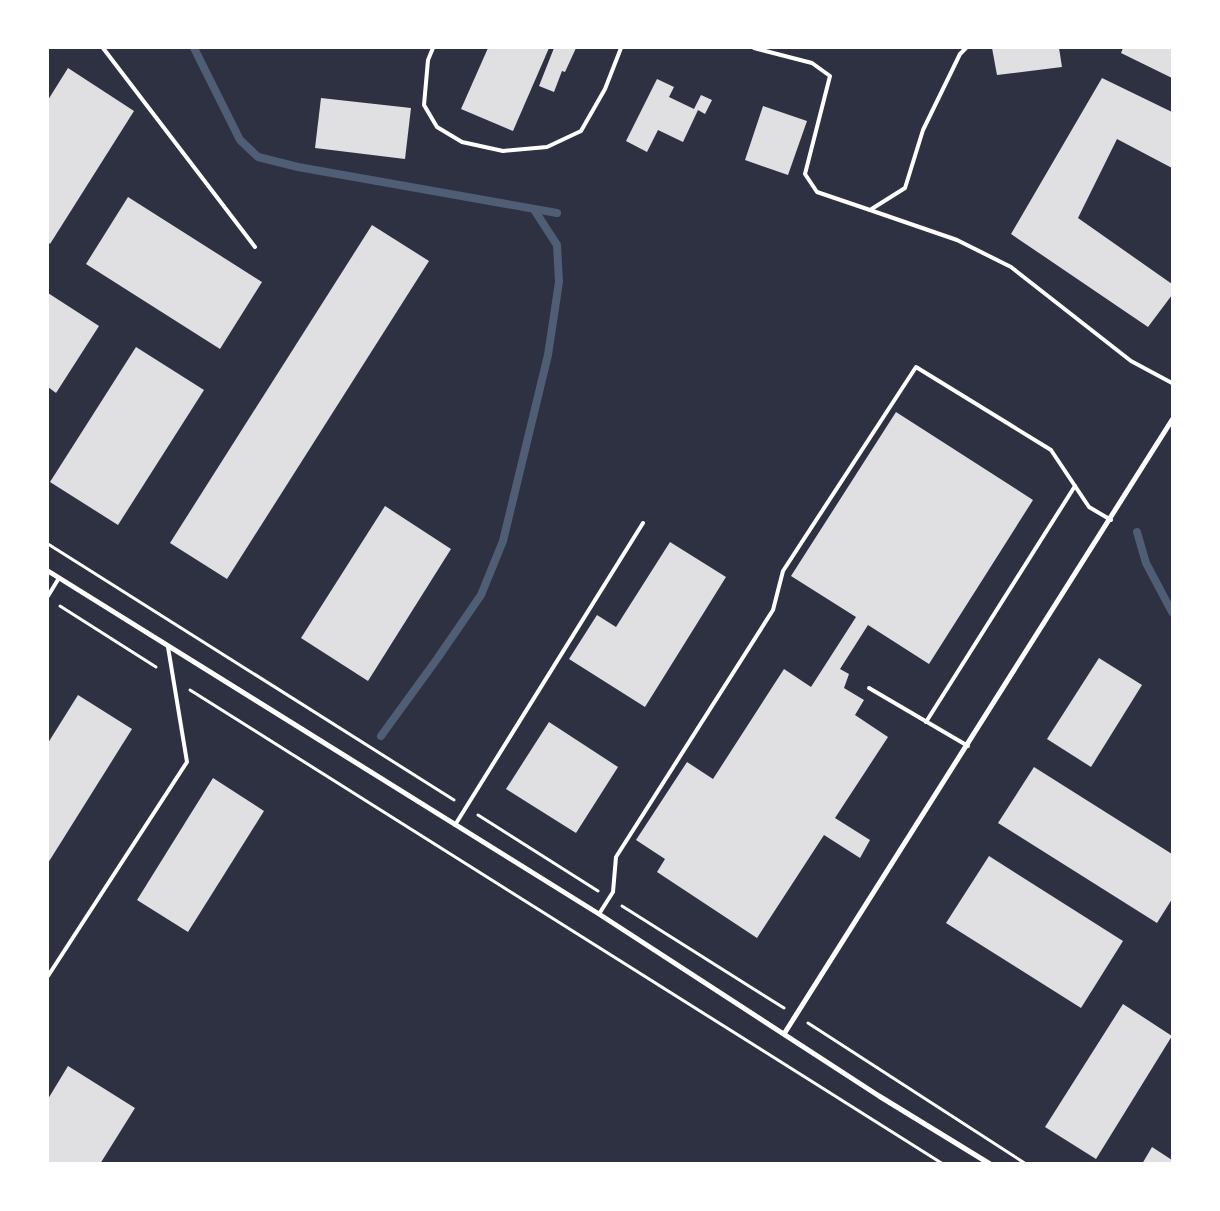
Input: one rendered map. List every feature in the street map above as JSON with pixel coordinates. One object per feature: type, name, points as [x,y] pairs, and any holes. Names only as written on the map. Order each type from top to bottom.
[{"type":"street","points":[[784,1034],[1111,520],[1172,420]]},
{"type":"street","points":[[48,571],[599,914],[990,1164]]},
{"type":"lane","points":[[103,48],[255,247]]},
{"type":"lane","points":[[433,48],[428,60],[424,105],[437,127],[462,142],[503,151],[547,147],[581,131],[604,89],[621,48]]},
{"type":"lane","points":[[754,48],[812,63],[830,76],[805,174],[818,192],[957,240],[1011,267],[1131,361],[1172,384]]},
{"type":"lane","points":[[870,210],[905,188],[923,130],[960,54],[966,48]]},
{"type":"lane","points":[[599,914],[613,892],[616,857],[773,610],[782,571],[916,367],[1051,450],[1089,507],[1111,520]]},
{"type":"lane","points":[[926,722],[1075,486]]},
{"type":"lane","points":[[455,825],[643,523]]},
{"type":"lane","points":[[48,596],[59,578]]},
{"type":"lane","points":[[48,976],[187,762],[168,647]]},
{"type":"lane","points":[[869,688],[968,746]]},
{"type":"path","points":[[48,544],[796,1015],[1026,1164]]},
{"type":"path","points":[[56,604],[943,1164]]},
{"type":"building","points":[[488,48],[549,48],[513,131],[461,109]]},
{"type":"building","points":[[554,48],[576,48],[565,72],[562,71],[554,92],[539,86]]},
{"type":"building","points":[[992,48],[1059,48],[1062,67],[997,75]]},
{"type":"building","points":[[1123,48],[1172,48],[1172,78],[1121,53]]},
{"type":"building","points":[[68,68],[134,111],[50,244],[48,242],[48,100]]},
{"type":"building","points":[[1102,78],[1172,112],[1172,168],[1117,139],[1078,218],[1172,284],[1172,295],[1148,327],[1011,234]]},
{"type":"building","points":[[657,79],[674,87],[669,97],[694,109],[701,95],[712,100],[705,114],[698,110],[683,142],[658,130],[647,152],[626,141]]},
{"type":"building","points":[[321,98],[411,108],[405,159],[315,148]]},
{"type":"building","points":[[763,106],[807,121],[788,175],[745,160]]},
{"type":"building","points":[[128,197],[262,282],[220,349],[86,264]]},
{"type":"building","points":[[372,225],[429,261],[227,579],[170,543]]},
{"type":"building","points":[[48,293],[99,326],[56,393],[48,387]]},
{"type":"building","points":[[136,347],[204,390],[118,525],[50,482]]},
{"type":"building","points":[[896,412],[1033,500],[929,664],[868,625],[840,669],[849,674],[844,688],[864,700],[855,715],[888,737],[835,818],[870,840],[860,858],[824,835],[757,938],[657,872],[665,859],[636,840],[687,762],[713,779],[784,669],[811,687],[856,617],[791,576]]},
{"type":"building","points":[[385,506],[451,549],[368,681],[301,638]]},
{"type":"building","points":[[670,542],[726,577],[645,707],[569,659],[597,615],[616,627]]},
{"type":"building","points":[[1099,658],[1142,685],[1091,767],[1047,739]]},
{"type":"building","points":[[78,695],[132,729],[48,863],[48,743]]},
{"type":"building","points":[[549,722],[618,767],[576,833],[506,789]]},
{"type":"building","points":[[1034,767],[1172,854],[1172,899],[1157,923],[998,823]]},
{"type":"building","points":[[213,778],[264,811],[188,932],[137,900]]},
{"type":"building","points":[[989,856],[1123,941],[1081,1008],[946,923]]},
{"type":"building","points":[[1123,1004],[1172,1036],[1096,1159],[1045,1127]]},
{"type":"building","points":[[68,1066],[135,1108],[100,1164],[48,1164],[48,1099]]},
{"type":"building","points":[[1152,1147],[1172,1160],[1172,1164],[1142,1164]]},
{"type":"waterway","points":[[194,48],[240,140],[258,157],[298,167],[557,213]]},
{"type":"waterway","points":[[381,736],[481,595],[503,541],[548,355],[559,282],[557,245],[535,211]]},
{"type":"waterway","points":[[1137,532],[1146,563],[1172,612]]}]
